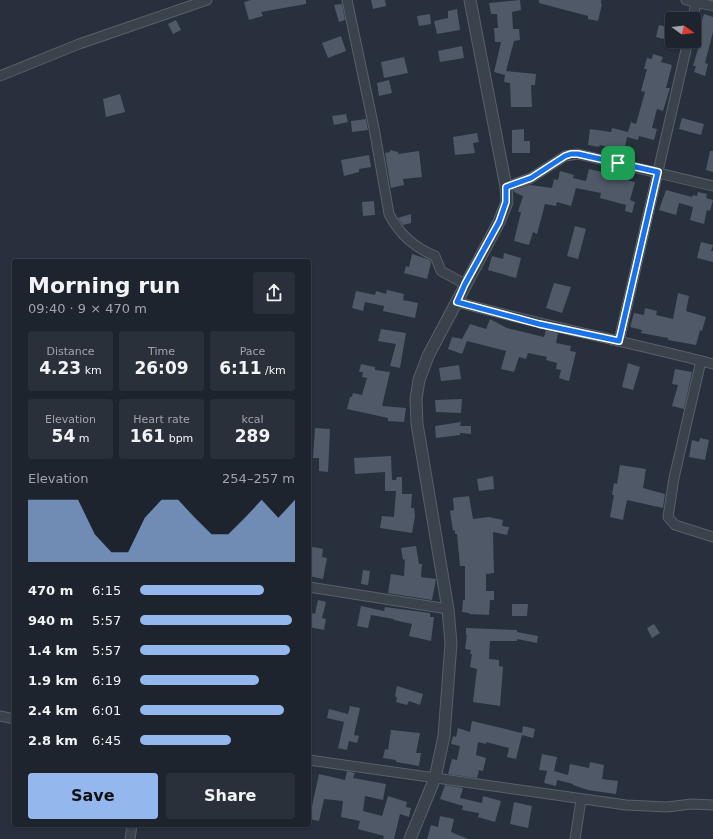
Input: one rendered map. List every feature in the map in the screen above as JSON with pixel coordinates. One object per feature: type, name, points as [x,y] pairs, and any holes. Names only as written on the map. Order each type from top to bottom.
[{"type":"street","points":[[0,76],[79,44],[207,0]]},
{"type":"street","points":[[347,0],[374,128],[390,214],[396,226],[418,249],[435,256],[441,271],[465,284]]},
{"type":"street","points":[[410,839],[435,778],[444,736],[449,696],[451,643],[448,609],[417,424],[416,399],[419,380],[428,356],[499,222],[506,202],[506,187],[470,0]]},
{"type":"street","points":[[686,0],[713,6]]},
{"type":"street","points":[[694,12],[696,2]]},
{"type":"street","points":[[619,341],[686,48]]},
{"type":"street","points":[[506,187],[531,178],[565,156],[571,154],[578,154],[658,172],[713,186]]},
{"type":"street","points":[[457,302],[539,324],[619,341],[713,364]]},
{"type":"street","points":[[701,361],[674,478],[668,517],[675,525],[713,537]]},
{"type":"street","points":[[311,588],[448,609]]},
{"type":"street","points":[[0,716],[12,718]]},
{"type":"street","points":[[311,760],[581,800],[626,805],[667,807],[692,804],[713,805]]},
{"type":"street","points":[[575,839],[581,800]]},
{"type":"street","points":[[130,839],[132,827]]},
{"type":"building","points":[[251,0],[306,0],[306,4],[261,12],[263,16],[249,20],[244,2]]},
{"type":"building","points":[[371,0],[385,0],[386,6],[373,9]]},
{"type":"building","points":[[520,0],[521,10],[512,12],[513,29],[519,29],[520,40],[514,41],[506,71],[536,74],[535,85],[531,85],[532,107],[511,107],[510,83],[504,82],[505,75],[494,72],[501,42],[495,42],[494,28],[498,28],[497,14],[491,14],[489,3]]},
{"type":"building","points":[[539,0],[601,0],[602,4],[598,21],[588,19],[588,16],[539,3]]},
{"type":"building","points":[[342,4],[345,20],[339,22],[334,5]]},
{"type":"building","points":[[457,9],[460,30],[437,34],[434,21],[448,18],[448,11]]},
{"type":"building","points":[[430,14],[431,24],[419,26],[417,16]]},
{"type":"building","points":[[704,14],[713,17],[713,32],[705,63],[708,64],[705,76],[694,72],[696,66],[693,66],[698,49],[696,48],[701,48],[701,23]]},
{"type":"building","points":[[176,20],[181,30],[173,34],[168,24]]},
{"type":"building","points":[[659,25],[665,26],[665,39],[656,37]]},
{"type":"building","points":[[341,36],[346,51],[328,58],[322,43]]},
{"type":"building","points":[[462,46],[464,58],[440,62],[438,51]]},
{"type":"building","points":[[653,54],[663,57],[661,62],[672,65],[666,88],[670,88],[663,111],[657,109],[652,128],[657,129],[654,140],[639,136],[638,140],[627,137],[625,147],[620,146],[619,150],[600,145],[599,147],[588,145],[590,129],[611,132],[612,128],[628,132],[631,122],[636,124],[645,92],[641,91],[647,69],[644,69],[647,58],[652,59]]},
{"type":"building","points":[[404,57],[408,73],[384,78],[381,62]]},
{"type":"building","points":[[389,80],[392,93],[379,96],[377,83]]},
{"type":"building","points":[[120,94],[125,112],[106,117],[103,99]]},
{"type":"building","points":[[346,114],[348,122],[334,125],[332,116]]},
{"type":"building","points":[[682,118],[704,124],[701,135],[679,129]]},
{"type":"building","points":[[366,119],[368,130],[352,132],[351,121]]},
{"type":"building","points":[[524,129],[524,141],[530,141],[530,153],[512,153],[512,130]]},
{"type":"building","points":[[477,133],[479,142],[473,143],[475,153],[455,155],[453,137]]},
{"type":"building","points":[[390,150],[398,152],[398,154],[419,151],[422,177],[403,179],[404,185],[391,188],[385,153],[390,152]]},
{"type":"building","points":[[710,151],[713,151],[713,172],[706,170]]},
{"type":"building","points":[[369,155],[371,167],[359,169],[359,172],[344,176],[341,160]]},
{"type":"building","points":[[589,169],[615,175],[615,177],[635,182],[630,200],[635,202],[632,213],[625,211],[626,205],[600,198],[601,193],[576,188],[571,206],[557,202],[556,206],[545,204],[537,234],[533,232],[529,245],[514,241],[521,212],[518,212],[523,196],[514,192],[514,190],[530,185],[552,188],[554,179],[558,180],[560,171],[574,175],[573,178],[586,181]]},
{"type":"building","points":[[666,190],[692,197],[693,195],[697,196],[698,192],[707,194],[706,198],[713,200],[710,211],[707,210],[704,224],[690,220],[693,207],[679,203],[676,215],[659,210]]},
{"type":"building","points":[[374,201],[375,215],[363,216],[362,202]]},
{"type":"building","points":[[411,214],[411,223],[403,225],[398,218]]},
{"type":"building","points":[[575,226],[586,229],[578,259],[567,256]]},
{"type":"building","points":[[701,242],[713,245],[711,251],[713,251],[713,262],[697,258]]},
{"type":"building","points":[[504,253],[521,258],[516,278],[488,270],[492,256],[503,259]]},
{"type":"building","points":[[412,254],[430,260],[431,263],[427,279],[404,273],[406,266],[409,267]]},
{"type":"building","points":[[554,283],[571,287],[562,313],[546,308]]},
{"type":"building","points":[[387,290],[404,294],[403,300],[418,303],[415,318],[383,311],[384,306],[365,302],[363,311],[352,308],[356,291],[375,295],[376,291],[386,294]]},
{"type":"building","points":[[678,293],[689,296],[686,311],[706,317],[702,331],[700,330],[696,345],[641,333],[642,330],[630,327],[634,313],[644,315],[645,308],[657,311],[656,315],[673,319]]},
{"type":"building","points":[[490,319],[507,328],[544,337],[546,330],[558,333],[556,343],[571,346],[570,351],[576,352],[569,381],[559,378],[561,370],[556,369],[557,363],[546,360],[547,357],[528,353],[526,359],[519,357],[514,372],[501,369],[506,351],[467,341],[462,354],[448,349],[452,337],[462,339],[470,324],[486,329]]},
{"type":"building","points":[[381,329],[406,333],[400,368],[390,366],[396,344],[378,341]]},
{"type":"building","points":[[628,363],[640,367],[633,390],[622,387]]},
{"type":"building","points":[[361,364],[375,367],[375,370],[390,372],[382,406],[406,408],[404,422],[388,421],[388,418],[347,409],[350,397],[352,397],[353,393],[362,395],[367,378],[362,377],[363,372],[359,372]]},
{"type":"building","points":[[459,365],[461,379],[441,381],[439,368]]},
{"type":"building","points":[[675,369],[692,372],[684,409],[672,406],[678,385],[672,384]]},
{"type":"building","points":[[462,399],[461,413],[436,412],[435,400]]},
{"type":"building","points":[[461,422],[460,426],[471,426],[471,434],[460,433],[460,435],[436,438],[435,426]]},
{"type":"building","points":[[315,428],[330,429],[328,472],[319,471],[319,458],[313,458]]},
{"type":"building","points":[[700,438],[709,440],[705,460],[689,457],[692,440],[699,442]]},
{"type":"building","points":[[391,456],[392,480],[396,480],[397,477],[402,477],[402,494],[412,494],[411,508],[414,508],[415,516],[412,533],[380,528],[382,516],[394,517],[396,491],[385,491],[385,472],[355,474],[354,458]]},
{"type":"building","points":[[620,465],[646,469],[643,488],[665,494],[663,508],[627,500],[623,520],[610,517],[614,495],[612,495],[614,483],[617,484]]},
{"type":"building","points":[[493,476],[494,489],[479,491],[477,479]]},
{"type":"building","points":[[469,496],[473,519],[489,517],[503,520],[502,526],[509,527],[507,535],[493,532],[494,573],[486,574],[486,591],[494,591],[494,600],[490,600],[489,615],[469,614],[462,612],[463,600],[465,600],[465,566],[460,566],[457,534],[455,534],[455,530],[453,531],[450,511],[454,510],[453,498]]},
{"type":"building","points":[[311,546],[323,549],[322,557],[327,558],[323,579],[311,576]]},
{"type":"building","points":[[416,546],[419,564],[422,564],[421,577],[436,579],[432,600],[388,593],[391,574],[404,576],[405,559],[403,560],[401,548]]},
{"type":"building","points":[[363,570],[370,571],[368,585],[361,584]]},
{"type":"building","points":[[318,600],[326,602],[322,618],[326,619],[324,630],[311,627],[312,613],[315,614]]},
{"type":"building","points":[[512,604],[528,604],[527,616],[512,616]]},
{"type":"building","points":[[361,606],[384,611],[385,607],[430,613],[430,617],[434,617],[431,641],[409,636],[412,624],[394,619],[371,615],[368,628],[357,626]]},
{"type":"building","points":[[654,624],[660,633],[652,638],[647,628]]},
{"type":"building","points":[[466,628],[517,630],[517,632],[538,636],[537,643],[517,639],[517,641],[490,641],[489,659],[499,660],[499,666],[503,667],[500,706],[473,702],[477,669],[470,667],[472,654],[470,654],[471,650],[465,649],[467,635]]},
{"type":"building","points":[[397,686],[423,694],[420,705],[409,701],[407,705],[396,702],[397,698],[395,696]]},
{"type":"building","points":[[350,706],[360,708],[354,735],[359,736],[357,743],[349,741],[347,750],[338,748],[344,722],[327,718],[329,709],[348,714]]},
{"type":"building","points":[[472,721],[522,733],[523,726],[535,729],[533,738],[522,735],[516,759],[507,757],[509,748],[486,742],[486,744],[478,742],[476,755],[486,758],[483,771],[479,770],[477,778],[448,774],[452,759],[457,760],[460,746],[451,744],[453,736],[456,737],[458,728],[470,732]]},
{"type":"building","points":[[391,730],[420,733],[416,753],[421,753],[419,766],[383,758],[385,749],[388,750]]},
{"type":"building","points":[[542,754],[557,757],[554,771],[568,775],[570,764],[589,768],[590,762],[604,765],[602,779],[618,781],[616,794],[588,790],[557,780],[556,786],[544,783],[547,771],[539,770]]},
{"type":"building","points":[[347,771],[355,773],[353,778],[386,784],[383,800],[365,796],[363,811],[382,816],[388,796],[407,802],[406,807],[411,808],[409,817],[400,814],[394,839],[383,839],[384,836],[358,829],[360,821],[341,817],[343,801],[324,799],[319,821],[311,819],[311,806],[319,774],[345,780]]},
{"type":"building","points":[[445,785],[463,788],[460,798],[482,803],[483,796],[501,801],[495,822],[478,817],[479,813],[462,810],[463,806],[440,799]]},
{"type":"building","points":[[514,802],[532,806],[528,828],[510,824]]},
{"type":"building","points":[[440,816],[454,819],[451,832],[468,839],[427,839],[431,825],[438,827]]},
{"type":"route","points":[[571,154],[578,154],[618,163],[658,172],[619,341],[539,324],[457,302],[465,284],[499,222],[506,202],[506,187],[531,178],[565,156],[571,154]]}]
